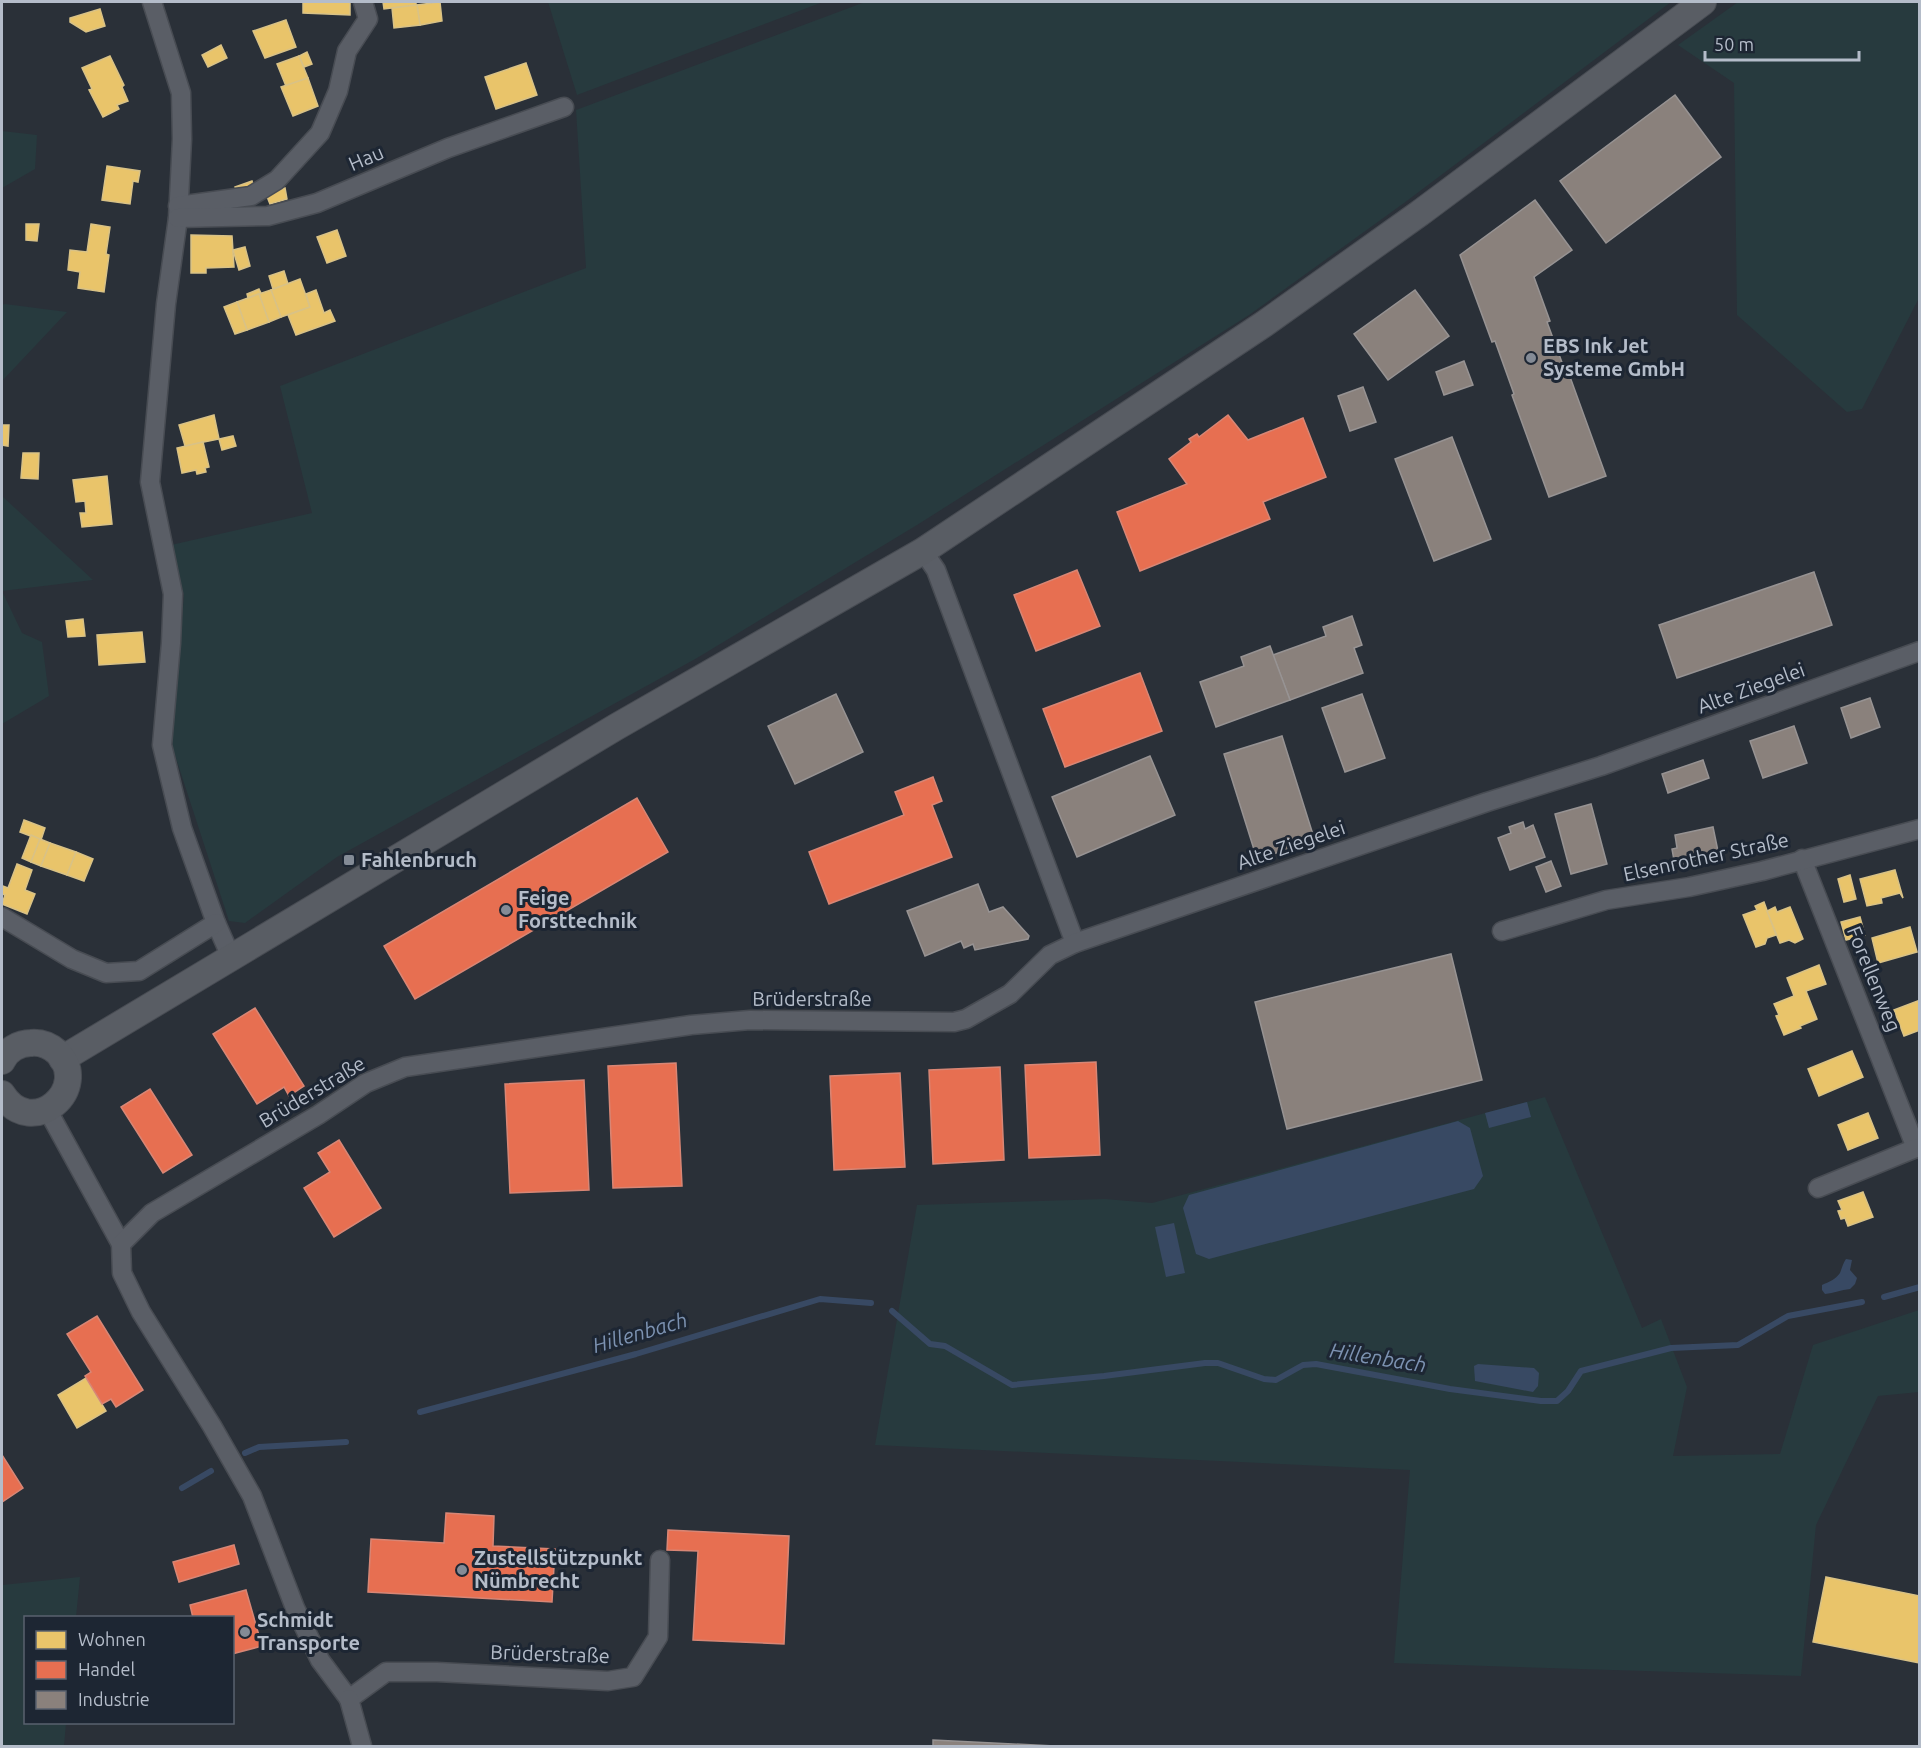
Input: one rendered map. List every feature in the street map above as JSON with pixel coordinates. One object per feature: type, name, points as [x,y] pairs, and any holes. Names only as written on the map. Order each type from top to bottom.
[{"type":"main road","points":[[62,1059],[616,727],[923,551],[1264,324],[1420,213],[1703,2]]},
{"type":"main road","points":[[2,1061],[13,1048],[24,1043],[37,1042],[48,1046],[62,1059],[67,1073],[67,1084],[63,1095],[47,1109],[26,1112],[15,1108],[6,1101],[2,1094]]},
{"type":"street","points":[[152,2],[181,93],[182,139],[178,212],[166,304],[150,482],[173,594],[162,745],[182,828],[216,923],[231,957]]},
{"type":"street","points":[[178,212],[251,196],[277,180],[321,133],[338,91],[347,51],[368,19],[363,2]]},
{"type":"street","name":"Hau","points":[[178,212],[268,216],[317,203],[448,148],[564,107]]},
{"type":"street","points":[[923,551],[936,570],[1075,942]]},
{"type":"street","name":"Alte Ziegelei","points":[[1075,942],[1487,802],[1601,766],[1920,651]]},
{"type":"street","name":"Elsenrother Straße","points":[[1502,931],[1606,900],[1689,887],[1920,829]]},
{"type":"street","name":"Forellenweg","points":[[1802,860],[1918,1147],[1818,1188]]},
{"type":"street","points":[[2,917],[72,959],[106,973],[139,971],[216,923]]},
{"type":"street","name":"Brüderstraße","points":[[120,1244],[152,1213],[318,1115],[366,1083],[405,1067],[691,1025],[750,1020],[954,1023],[966,1019],[1010,994],[1050,955],[1075,942]]},
{"type":"street","points":[[47,1109],[120,1244],[122,1273],[141,1312],[212,1426],[252,1496],[295,1608],[320,1660],[349,1699],[362,1746]]},
{"type":"street","name":"Brüderstraße","points":[[349,1699],[386,1672],[437,1672],[608,1682],[633,1677],[658,1637],[660,1560]]},
{"type":"green space","points":[[548,2],[823,2],[577,95]]},
{"type":"green space","points":[[865,2],[1671,2],[1404,203],[1249,315],[917,525],[697,658],[337,857],[245,923],[229,921],[172,746],[184,595],[171,545],[312,513],[280,386],[586,268],[576,110]]},
{"type":"green space","points":[[1738,2],[1919,2],[1919,298],[1862,409],[1847,412],[1737,315],[1734,83],[1678,45]]},
{"type":"green space","points":[[2,131],[37,135],[35,169],[2,188]]},
{"type":"green space","points":[[2,305],[67,312],[2,381]]},
{"type":"green space","points":[[2,492],[3,497],[93,580],[2,591]]},
{"type":"green space","points":[[2,591],[22,633],[42,642],[49,696],[2,724]]},
{"type":"green space","points":[[1545,1097],[1642,1328],[1661,1319],[1687,1387],[1673,1456],[1780,1454],[1813,1345],[1919,1310],[1919,1392],[1878,1396],[1816,1525],[1801,1676],[1394,1663],[1410,1470],[875,1445],[917,1205],[1105,1199],[1152,1203]]},
{"type":"green space","points":[[80,1577],[76,1616],[24,1616],[24,1724],[66,1724],[64,1746],[2,1746],[2,1585]]},
{"type":"water","points":[[1527,1102],[1531,1117],[1489,1128],[1485,1113]]},
{"type":"water","points":[[1458,1121],[1470,1128],[1483,1176],[1474,1189],[1209,1259],[1196,1254],[1183,1208],[1189,1195]]},
{"type":"water","points":[[1174,1223],[1185,1273],[1166,1277],[1155,1227]]},
{"type":"water","points":[[1846,1259],[1852,1260],[1850,1270],[1857,1278],[1855,1284],[1850,1289],[1825,1294],[1822,1285],[1840,1273]]},
{"type":"water","points":[[1478,1364],[1534,1368],[1539,1373],[1538,1386],[1533,1392],[1475,1381],[1474,1366]]},
{"type":"building: Wohnen","points":[[303,2],[350,2],[350,15],[303,13]]},
{"type":"building: Wohnen","points":[[383,2],[416,2],[416,5],[384,9]]},
{"type":"building: Wohnen","points":[[440,2],[442,21],[420,25],[417,5]]},
{"type":"building: Wohnen","points":[[417,5],[420,25],[394,28],[392,8]]},
{"type":"building: Wohnen","points":[[100,9],[105,26],[86,32],[70,22],[70,18]]},
{"type":"building: Wohnen","points":[[286,20],[296,47],[265,58],[253,31]]},
{"type":"building: Wohnen","points":[[221,45],[227,58],[208,67],[202,55]]},
{"type":"building: Wohnen","points":[[307,52],[312,64],[304,67],[299,56]]},
{"type":"building: Wohnen","points":[[110,56],[124,85],[122,87],[128,101],[117,105],[119,109],[103,117],[89,90],[92,89],[82,68]]},
{"type":"building: Wohnen","points":[[299,56],[308,78],[286,86],[277,64]]},
{"type":"building: Wohnen","points":[[526,63],[537,95],[496,109],[485,77]]},
{"type":"building: Wohnen","points":[[308,78],[318,106],[293,116],[281,87]]},
{"type":"building: Wohnen","points":[[107,166],[140,171],[138,182],[133,181],[130,204],[102,200]]},
{"type":"building: Wohnen","points":[[252,181],[255,190],[238,196],[235,187]]},
{"type":"building: Wohnen","points":[[285,188],[287,199],[270,204],[266,194]]},
{"type":"building: Wohnen","points":[[26,224],[39,224],[37,241],[26,240]]},
{"type":"building: Wohnen","points":[[91,224],[110,227],[104,292],[78,288],[80,272],[68,270],[70,250],[87,252]]},
{"type":"building: Wohnen","points":[[337,230],[346,256],[327,263],[317,237]]},
{"type":"building: Wohnen","points":[[191,235],[232,236],[234,267],[206,268],[206,273],[191,273]]},
{"type":"building: Wohnen","points":[[245,247],[250,266],[239,270],[233,250]]},
{"type":"building: Wohnen","points":[[284,271],[288,284],[273,289],[269,276]]},
{"type":"building: Wohnen","points":[[300,279],[310,307],[281,317],[271,290]]},
{"type":"building: Wohnen","points":[[259,289],[261,293],[248,298],[247,294]]},
{"type":"building: Wohnen","points":[[271,290],[281,317],[269,322],[259,294]]},
{"type":"building: Wohnen","points":[[316,290],[324,313],[330,310],[335,321],[296,335],[288,315],[310,307],[306,294]]},
{"type":"building: Wohnen","points":[[259,294],[269,322],[247,330],[237,302]]},
{"type":"building: Wohnen","points":[[237,302],[247,330],[235,334],[224,307]]},
{"type":"building: Wohnen","points":[[214,415],[219,439],[185,446],[179,425]]},
{"type":"building: Wohnen","points":[[2,425],[9,425],[8,446],[2,445]]},
{"type":"building: Wohnen","points":[[233,436],[236,446],[222,450],[219,439]]},
{"type":"building: Wohnen","points":[[203,442],[209,467],[205,468],[206,472],[197,474],[196,470],[182,473],[177,448]]},
{"type":"building: Wohnen","points":[[23,453],[39,453],[38,479],[21,478]]},
{"type":"building: Wohnen","points":[[107,476],[112,524],[82,527],[80,513],[86,513],[85,501],[76,502],[73,480]]},
{"type":"building: Wohnen","points":[[83,619],[85,636],[68,637],[66,621]]},
{"type":"building: Wohnen","points":[[142,632],[145,662],[99,665],[97,635]]},
{"type":"building: Wohnen","points":[[24,820],[45,828],[41,840],[20,832]]},
{"type":"building: Wohnen","points":[[31,835],[40,839],[31,862],[22,858]]},
{"type":"building: Wohnen","points":[[40,839],[50,843],[41,866],[31,862]]},
{"type":"building: Wohnen","points":[[50,843],[76,852],[67,875],[41,866]]},
{"type":"building: Wohnen","points":[[76,852],[93,859],[84,881],[67,875]]},
{"type":"building: Wohnen","points":[[17,864],[32,870],[25,890],[35,894],[27,914],[2,904],[5,895],[2,894],[3,886],[8,888]]},
{"type":"building: Wohnen","points":[[1895,870],[1903,898],[1900,893],[1881,898],[1882,903],[1867,906],[1860,879]]},
{"type":"building: Wohnen","points":[[1850,875],[1856,899],[1844,902],[1838,879]]},
{"type":"building: Wohnen","points":[[1764,902],[1776,935],[1767,938],[1765,944],[1756,947],[1743,915],[1757,910],[1755,906]]},
{"type":"building: Wohnen","points":[[1775,907],[1777,912],[1790,907],[1803,939],[1795,943],[1789,940],[1780,943],[1767,911]]},
{"type":"building: Wohnen","points":[[1860,917],[1865,935],[1846,940],[1841,922]]},
{"type":"building: Wohnen","points":[[1910,927],[1917,952],[1878,963],[1872,938]]},
{"type":"building: Wohnen","points":[[1819,965],[1826,984],[1806,991],[1817,1019],[1784,1035],[1774,1004],[1794,996],[1787,978]]},
{"type":"building: Wohnen","points":[[1920,1000],[1920,1030],[1904,1036],[1894,1010]]},
{"type":"building: Wohnen","points":[[1852,1051],[1863,1077],[1819,1096],[1808,1069]]},
{"type":"building: Wohnen","points":[[1868,1113],[1878,1138],[1848,1150],[1838,1125]]},
{"type":"building: Wohnen","points":[[1863,1192],[1873,1217],[1848,1226],[1845,1218],[1841,1219],[1838,1211],[1842,1210],[1838,1201]]},
{"type":"building: Wohnen","points":[[86,1378],[106,1411],[77,1428],[58,1395]]},
{"type":"building: Wohnen","points":[[1826,1577],[1920,1596],[1920,1663],[1813,1642]]},
{"type":"building: Handel","points":[[1228,415],[1248,440],[1303,418],[1326,477],[1263,502],[1270,519],[1140,571],[1117,512],[1187,484],[1169,459],[1191,442],[1189,439],[1197,434],[1199,437]]},
{"type":"building: Handel","points":[[1077,570],[1100,626],[1036,651],[1014,595]]},
{"type":"building: Handel","points":[[1140,673],[1162,731],[1065,767],[1043,709]]},
{"type":"building: Handel","points":[[933,777],[942,801],[932,805],[952,857],[829,904],[809,852],[904,815],[895,792]]},
{"type":"building: Handel","name":"Feige Forsttechnik","points":[[637,798],[668,852],[415,999],[384,946]]},
{"type":"building: Handel","points":[[255,1008],[304,1086],[289,1096],[284,1087],[257,1104],[213,1034]]},
{"type":"building: Handel","points":[[1096,1062],[1100,1155],[1029,1158],[1025,1065]]},
{"type":"building: Handel","points":[[676,1063],[682,1186],[613,1188],[608,1066]]},
{"type":"building: Handel","points":[[1000,1067],[1004,1160],[933,1164],[929,1070]]},
{"type":"building: Handel","points":[[900,1073],[905,1167],[834,1170],[830,1076]]},
{"type":"building: Handel","points":[[584,1080],[589,1190],[510,1193],[505,1084]]},
{"type":"building: Handel","points":[[150,1089],[192,1155],[163,1173],[121,1107]]},
{"type":"building: Handel","points":[[339,1140],[381,1208],[334,1237],[304,1188],[330,1172],[318,1153]]},
{"type":"building: Handel","points":[[97,1316],[143,1390],[116,1407],[111,1399],[102,1404],[85,1376],[91,1372],[67,1334]]},
{"type":"building: Handel","points":[[2,1455],[23,1488],[2,1502]]},
{"type":"building: Handel","name":"Zustellstützpunkt Nümbrecht","points":[[446,1513],[494,1516],[493,1546],[555,1549],[552,1602],[368,1592],[371,1539],[444,1543]]},
{"type":"building: Handel","points":[[668,1530],[789,1536],[784,1644],[693,1640],[698,1551],[667,1550]]},
{"type":"building: Handel","points":[[234,1545],[239,1564],[179,1582],[173,1562]]},
{"type":"building: Handel","name":"Schmidt Transporte","points":[[246,1590],[262,1646],[234,1653],[234,1616],[193,1616],[190,1605]]},
{"type":"building: Industrie","points":[[1675,95],[1721,157],[1606,243],[1560,181]]},
{"type":"building: Industrie","name":"EBS Ink Jet Systeme GmbH","points":[[1535,200],[1572,250],[1534,277],[1550,321],[1547,322],[1567,376],[1569,374],[1606,476],[1549,497],[1495,341],[1492,342],[1460,255]]},
{"type":"building: Industrie","points":[[1415,290],[1449,336],[1388,380],[1354,334]]},
{"type":"building: Industrie","points":[[1464,361],[1473,385],[1444,395],[1436,372]]},
{"type":"building: Industrie","points":[[1363,387],[1376,422],[1350,431],[1338,396]]},
{"type":"building: Industrie","points":[[1452,437],[1491,539],[1434,561],[1395,459]]},
{"type":"building: Industrie","points":[[1814,572],[1832,625],[1677,678],[1659,625]]},
{"type":"building: Industrie","points":[[1352,616],[1362,645],[1354,648],[1363,673],[1290,700],[1273,655],[1326,636],[1323,627]]},
{"type":"building: Industrie","points":[[1270,646],[1290,700],[1216,727],[1200,682],[1244,666],[1241,657]]},
{"type":"building: Industrie","points":[[836,694],[863,752],[795,784],[768,726]]},
{"type":"building: Industrie","points":[[1362,694],[1385,758],[1345,772],[1322,708]]},
{"type":"building: Industrie","points":[[1870,698],[1880,727],[1851,738],[1841,708]]},
{"type":"building: Industrie","points":[[1794,726],[1807,763],[1763,778],[1750,741]]},
{"type":"building: Industrie","points":[[1282,736],[1315,841],[1257,859],[1224,754]]},
{"type":"building: Industrie","points":[[1150,756],[1175,815],[1077,857],[1052,797]]},
{"type":"building: Industrie","points":[[1703,760],[1709,778],[1668,793],[1662,774]]},
{"type":"building: Industrie","points":[[1591,804],[1607,864],[1571,874],[1555,814]]},
{"type":"building: Industrie","points":[[1523,822],[1525,829],[1533,825],[1545,857],[1510,870],[1498,838],[1511,833],[1509,827]]},
{"type":"building: Industrie","points":[[1713,827],[1719,856],[1675,866],[1672,849],[1677,848],[1675,835]]},
{"type":"building: Industrie","points":[[1551,861],[1561,886],[1546,892],[1536,867]]},
{"type":"building: Industrie","points":[[978,884],[989,912],[1003,907],[1029,936],[1028,939],[975,950],[973,944],[964,948],[961,941],[925,956],[907,911]]},
{"type":"building: Industrie","points":[[1451,954],[1482,1080],[1287,1129],[1255,1002]]},
{"type":"building: Industrie","points":[[933,1740],[1055,1746],[933,1746]]},
{"type":"waterway","name":"Hillenbach","points":[[1884,1297],[1920,1287]]},
{"type":"waterway","name":"Hillenbach","points":[[420,1412],[636,1354],[820,1299],[871,1303]]},
{"type":"waterway","name":"Hillenbach","points":[[892,1311],[930,1344],[945,1346],[1012,1385],[1205,1363],[1218,1363],[1264,1379],[1276,1380],[1303,1365],[1316,1364],[1450,1389],[1557,1401],[1568,1391],[1581,1371],[1671,1348],[1738,1345],[1788,1316],[1862,1302]]},
{"type":"waterway","name":"Hillenbach","points":[[245,1453],[259,1447],[346,1442]]},
{"type":"waterway","name":"Hillenbach","points":[[182,1488],[211,1471]]},
{"type":"place","name":"EBS Ink Jet Systeme GmbH","points":[[1531,358]]},
{"type":"place","name":"Fahlenbruch","points":[[349,860]]},
{"type":"place","name":"Feige Forsttechnik","points":[[506,910]]},
{"type":"place","name":"Zustellstützpunkt Nümbrecht","points":[[462,1570]]},
{"type":"place","name":"Schmidt Transporte","points":[[245,1632]]}]
